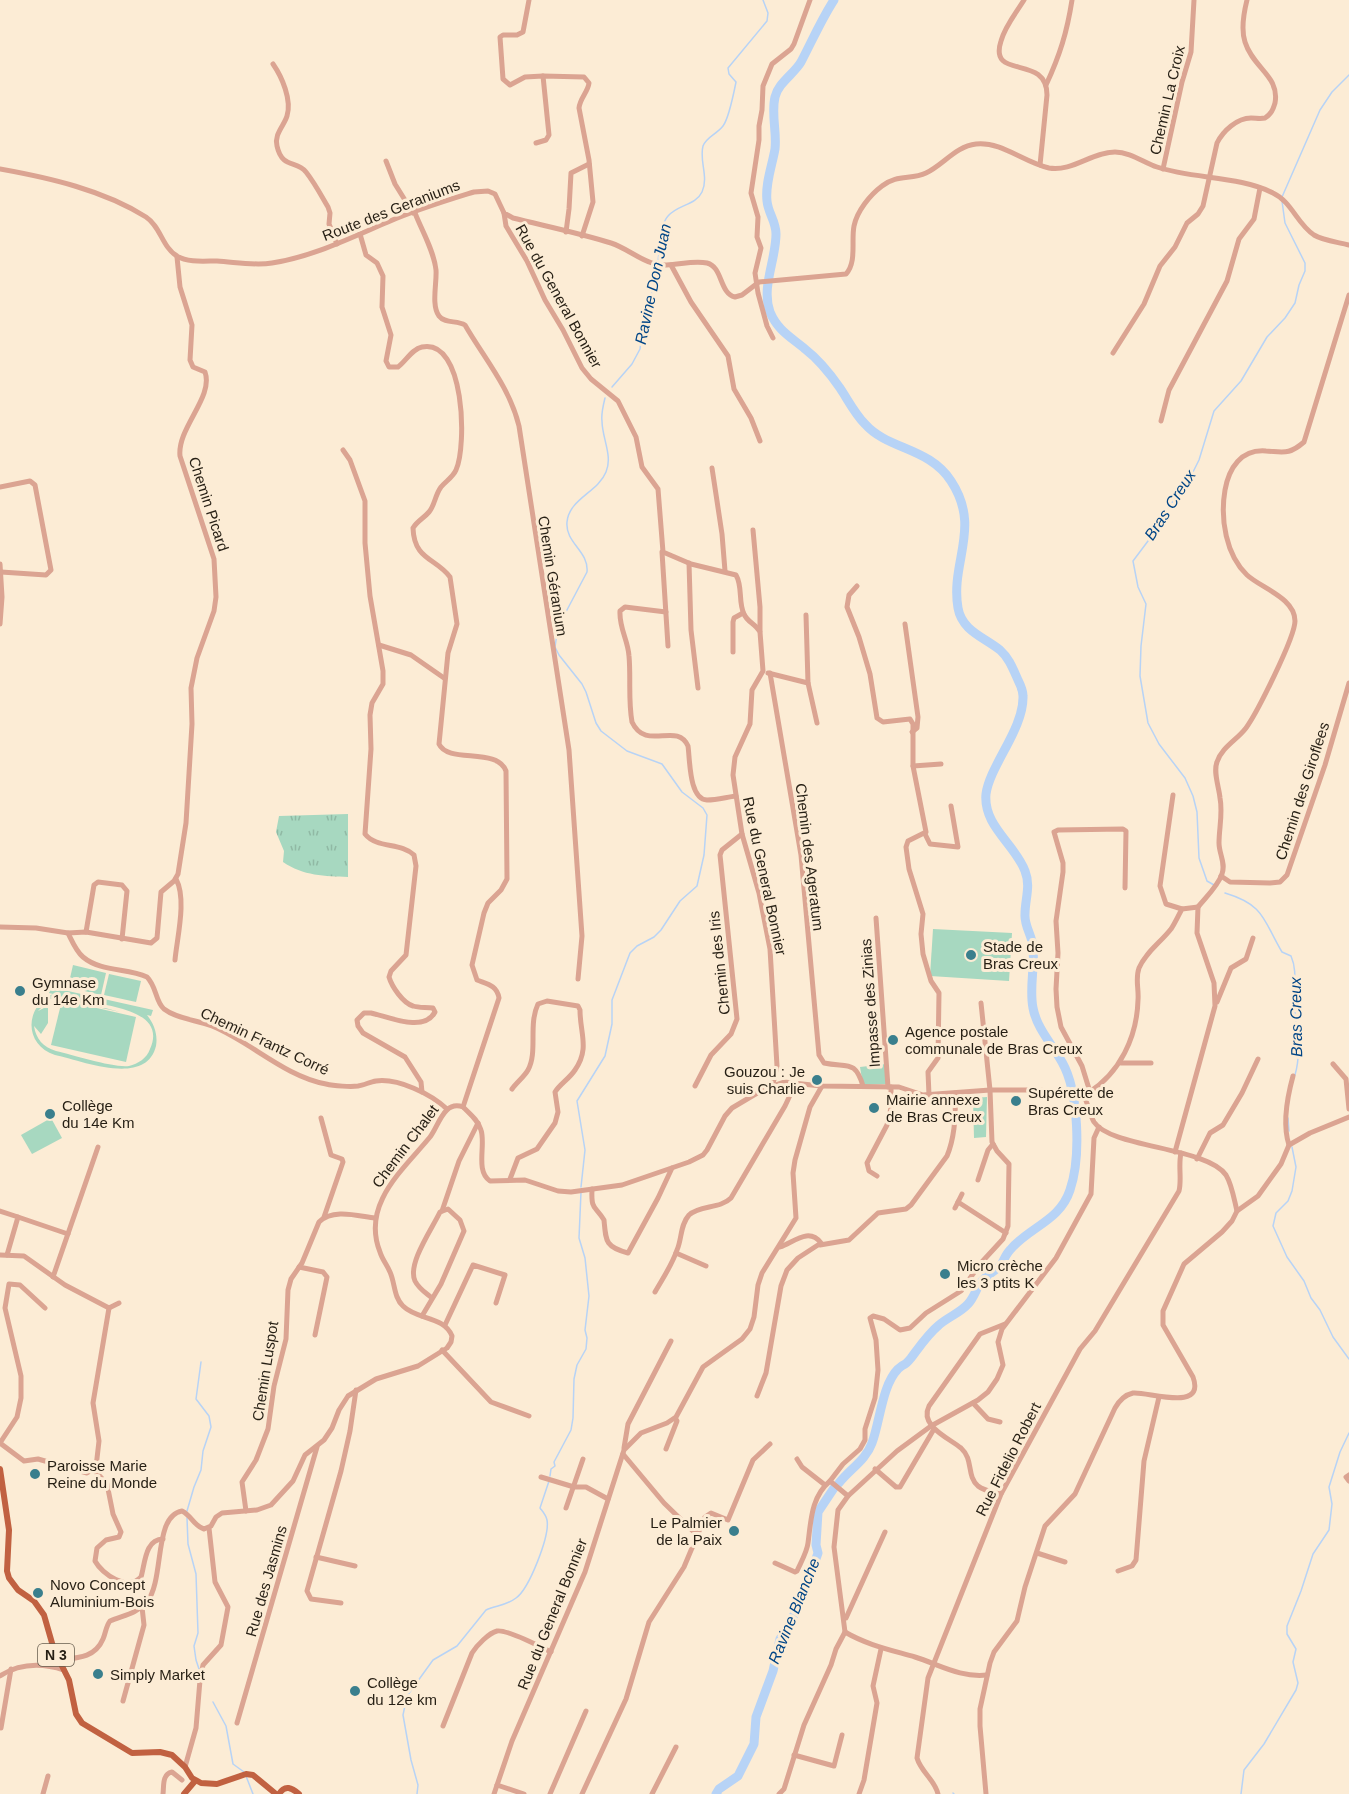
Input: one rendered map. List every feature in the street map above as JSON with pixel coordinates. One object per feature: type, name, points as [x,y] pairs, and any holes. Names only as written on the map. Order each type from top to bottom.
[{"type":"main road","name":"N 3","points":[[0,1469],[9,1530],[7,1571],[9,1578],[18,1590],[40,1608],[48,1626],[51,1642],[69,1680],[76,1714],[87,1728],[132,1753],[160,1752],[172,1755],[195,1781]]},
{"type":"main road","points":[[184,1794],[195,1781],[211,1785],[240,1776],[253,1775],[279,1793],[291,1787],[298,1794]]},
{"type":"street","points":[[529,0],[523,32],[500,37],[502,79],[510,85],[525,77],[543,75],[584,77],[589,82],[579,101],[579,108],[593,202],[582,236]]},
{"type":"street","points":[[773,338],[765,320],[755,273],[761,248],[757,237],[758,217],[751,193],[759,140],[763,86],[772,64],[794,44],[810,0]]},
{"type":"street","points":[[1024,0],[1005,29],[999,52],[1004,63],[1036,72],[1046,85]]},
{"type":"street","points":[[1040,165],[1046,85],[1066,38],[1072,0]]},
{"type":"street","name":"Chemin La Croix","points":[[1163,169],[1191,52],[1194,0]]},
{"type":"street","points":[[1113,353],[1144,304],[1160,266],[1175,247],[1187,223],[1198,214],[1203,206],[1217,143],[1223,132],[1243,119],[1265,118],[1274,109],[1277,93],[1275,85],[1258,66],[1244,40],[1247,0]]},
{"type":"street","points":[[273,64],[282,80],[288,105],[286,118],[277,137],[277,148],[286,162],[305,170],[330,211],[329,224],[337,244]]},
{"type":"street","points":[[536,143],[546,140],[549,135],[543,75]]},
{"type":"street","points":[[504,213],[513,218],[623,248],[651,263],[710,265],[716,270],[727,292],[733,297],[740,296],[757,283],[765,281],[846,274],[852,264],[854,227],[858,214],[881,187],[902,177],[924,174],[965,146],[979,143],[991,144],[1040,165],[1057,168],[1101,154],[1118,152],[1163,169],[1260,188],[1286,201],[1315,235],[1349,245]]},
{"type":"street","points":[[386,161],[395,184],[414,213]]},
{"type":"street","points":[[566,232],[570,178],[574,171],[589,164]]},
{"type":"street","points":[[0,169],[36,175],[90,191],[146,217],[157,227],[166,244],[177,257]]},
{"type":"street","points":[[1161,421],[1169,390],[1227,281],[1239,239],[1254,219],[1260,188]]},
{"type":"street","name":"Route des Geraniums","points":[[177,257],[193,260],[271,263],[337,244],[414,213],[474,192],[488,190],[495,194],[504,213]]},
{"type":"street","name":"Chemin Géranium","points":[[414,213],[435,268],[438,315],[444,320],[458,321],[465,325],[516,411],[569,750],[582,936],[578,979]]},
{"type":"street","name":"Rue du General Bonnier","points":[[504,213],[506,226],[527,261],[545,300],[582,368],[618,401],[636,437],[642,467],[658,489],[668,646]]},
{"type":"street","points":[[360,234],[366,255],[377,263],[383,276],[382,307],[391,335],[387,364],[391,368],[398,367],[417,349],[430,347],[445,355],[457,379],[462,420],[457,470],[441,488],[430,511],[413,528],[415,542],[422,554],[446,572],[451,579],[458,624],[448,652],[444,678],[440,747],[448,753],[471,755],[499,762],[506,771],[507,879],[501,890],[488,903],[472,965],[477,980],[492,986],[498,992],[499,998],[463,1107]]},
{"type":"street","name":"Chemin Picard","points":[[174,960],[181,907],[179,885],[176,879],[186,822],[192,724],[191,688],[197,658],[214,611],[216,567],[180,456],[181,440],[198,407],[207,378],[205,372],[194,367],[190,360],[192,325],[180,287],[177,257]]},
{"type":"street","points":[[671,265],[691,302],[728,356],[734,390],[751,418],[760,441]]},
{"type":"street","points":[[1215,1006],[1214,983],[1197,933],[1198,907],[1221,876],[1224,866],[1219,845],[1221,804],[1215,767],[1217,759],[1227,746],[1245,730],[1254,715],[1289,644],[1295,620],[1291,607],[1248,576],[1238,565],[1224,527],[1225,488],[1232,467],[1242,457],[1264,450],[1288,452],[1304,442],[1349,296]]},
{"type":"street","points":[[343,450],[350,460],[363,493],[370,596],[380,645],[383,684],[372,703],[370,715],[365,834],[371,841],[405,849],[414,855],[416,866],[406,955],[390,971],[389,977],[408,1004],[433,1008],[435,1012],[430,1019],[415,1023],[371,1013],[364,1013],[357,1020],[358,1026],[372,1040],[405,1056],[421,1082],[422,1092]]},
{"type":"street","points":[[712,468],[725,572]]},
{"type":"street","points":[[0,487],[30,481],[35,485],[51,570],[46,575],[1,572]]},
{"type":"street","name":"Rue du General Bonnier","points":[[753,530],[763,672],[752,690],[750,724],[733,763],[742,834],[759,893],[770,949],[777,1066],[774,1084]]},
{"type":"street","points":[[662,549],[665,554],[688,563],[732,573],[738,577],[743,613],[760,632]]},
{"type":"street","points":[[688,563],[691,630],[698,688]]},
{"type":"street","points":[[0,564],[0,624]]},
{"type":"street","points":[[857,586],[849,595],[847,607],[870,674],[876,716],[883,722],[911,720],[913,724],[913,766],[926,828],[925,834],[930,844],[958,847],[951,806]]},
{"type":"street","points":[[666,612],[625,607],[620,611],[620,627],[630,658],[632,722],[641,735],[667,735],[686,740],[694,790],[700,798],[708,800],[736,796]]},
{"type":"street","points":[[733,652],[733,621],[743,613]]},
{"type":"street","points":[[806,615],[808,684],[817,723]]},
{"type":"street","points":[[905,624],[918,717],[917,728],[912,732]]},
{"type":"street","points":[[380,645],[411,655],[444,678]]},
{"type":"street","points":[[763,672],[808,684]]},
{"type":"street","name":"Chemin des Ageratum","points":[[770,673],[801,855],[819,1054],[824,1063],[855,1068],[863,1086]]},
{"type":"street","name":"Chemin des Giroflees","points":[[1221,876],[1230,882],[1270,884],[1280,882],[1287,875],[1325,765],[1349,683]]},
{"type":"street","points":[[913,766],[941,764]]},
{"type":"street","points":[[1173,795],[1161,890],[1166,904],[1182,909],[1198,907]]},
{"type":"street","points":[[1090,1092],[1082,1066],[1061,1027],[1057,1007],[1056,921],[1063,863],[1054,832],[1058,830],[1123,829],[1126,831],[1125,888]]},
{"type":"street","name":"Chemin des Iris","points":[[695,1086],[711,1055],[732,1034],[737,1019],[720,855],[722,850],[742,834]]},
{"type":"street","points":[[925,834],[908,841],[906,847],[909,869],[923,914],[920,940],[923,954],[931,981],[939,993],[938,1058],[928,1072],[928,1095]]},
{"type":"street","name":"Chemin Picard","points":[[122,939],[148,944],[154,942],[157,938],[161,892],[176,879]]},
{"type":"street","points":[[0,927],[36,928],[68,933],[86,932],[122,939],[127,891],[122,885],[98,882],[94,885],[86,932]]},
{"type":"street","points":[[478,1123],[482,1135],[484,1175],[490,1181],[525,1180],[558,1191],[572,1192],[622,1185],[703,1155],[732,1108],[774,1084],[904,1088],[917,1094],[928,1095],[990,1090],[1040,1090],[1083,1096],[1120,1063],[1134,1027],[1140,966],[1150,950],[1172,928],[1182,909]]},
{"type":"street","name":"Impasse des Zinias","points":[[876,918],[890,1087]]},
{"type":"street","name":"Chemin Frantz Corré","points":[[68,933],[83,957],[91,962],[102,967],[147,977],[155,988],[158,1001],[169,1012],[212,1026],[315,1082],[354,1086],[389,1081],[422,1092],[447,1109]]},
{"type":"street","points":[[1215,1006],[1231,968],[1246,959],[1253,939]]},
{"type":"street","points":[[510,1179],[518,1158],[537,1149],[555,1123],[558,1112],[555,1092],[575,1070],[584,1052],[580,1010],[575,1004],[547,1001],[538,1004],[533,1023],[530,1065],[512,1089]]},
{"type":"street","points":[[775,1563],[795,1572],[797,1570],[808,1545],[811,1514],[816,1499],[843,1464],[864,1445],[865,1429],[874,1398],[878,1370],[876,1340],[870,1318],[873,1316],[884,1319],[900,1330],[910,1328],[926,1313],[961,1291],[1006,1233],[1009,1164],[993,1144],[981,1003]]},
{"type":"street","name":"Rue Fidelio Robert","points":[[938,1794],[934,1783],[921,1770],[917,1758],[928,1678],[1001,1494],[1080,1349],[1095,1331],[1179,1191],[1181,1182],[1178,1153],[1215,1006]]},
{"type":"street","points":[[1197,1159],[1210,1133],[1223,1125],[1258,1059]]},
{"type":"street","points":[[1120,1063],[1151,1063]]},
{"type":"street","points":[[1334,1064],[1346,1079],[1349,1109]]},
{"type":"street","points":[[1289,1145],[1286,1135],[1286,1107],[1293,1076]]},
{"type":"street","points":[[655,1292],[676,1253],[688,1216],[723,1204],[735,1193],[785,1107],[792,1090],[791,1083]]},
{"type":"street","points":[[697,1535],[664,1503],[623,1452],[641,1433],[675,1418],[703,1367],[742,1339],[750,1329],[758,1285],[768,1263],[796,1218],[793,1173],[795,1160],[810,1107],[822,1086]]},
{"type":"street","points":[[877,1176],[869,1170],[867,1162],[886,1125],[891,1108],[890,1087]]},
{"type":"street","points":[[758,1396],[766,1373],[781,1286],[787,1270],[798,1258],[820,1245],[849,1240],[878,1213],[906,1209],[911,1206],[947,1156],[956,1107],[955,1093]]},
{"type":"street","points":[[1083,1096],[1094,1122],[1105,1132],[1197,1159],[1220,1169],[1225,1175],[1237,1211]]},
{"type":"street","name":"Chemin Chalet","points":[[445,1325],[406,1309],[398,1299],[392,1276],[378,1245],[375,1218],[386,1189],[434,1131],[447,1109],[458,1105],[463,1107],[478,1123]]},
{"type":"street","points":[[986,1794],[980,1709],[987,1675],[994,1652],[1017,1621],[1025,1587],[1045,1526],[1075,1494],[1121,1399],[1137,1393],[1186,1397],[1193,1392],[1195,1386],[1193,1377],[1162,1322],[1163,1311],[1184,1264],[1222,1232],[1237,1211],[1258,1196],[1281,1164],[1289,1145],[1310,1133],[1349,1117]]},
{"type":"street","name":"Chemin Luspot","points":[[246,1511],[242,1482],[256,1460],[268,1429],[274,1386],[286,1339],[288,1290],[291,1279],[299,1267],[319,1222],[324,1217],[344,1162],[331,1155],[321,1118]]},
{"type":"street","points":[[432,1298],[415,1282],[412,1269],[442,1210],[459,1161],[478,1123]]},
{"type":"street","points":[[779,1794],[784,1789],[804,1725],[845,1632],[834,1547],[838,1510],[848,1496],[875,1469],[897,1451],[988,1392],[1001,1371],[1003,1362],[998,1342],[1005,1324],[1056,1258],[1090,1194],[1094,1138],[1099,1127]]},
{"type":"street","points":[[978,1180],[988,1150],[993,1144]]},
{"type":"street","points":[[53,1277],[98,1147]]},
{"type":"street","points":[[590,1190],[593,1208],[604,1220],[607,1242],[616,1249],[628,1253],[672,1168]]},
{"type":"street","points":[[962,1194],[956,1205],[1006,1233]]},
{"type":"street","points":[[422,1316],[441,1284],[464,1231],[462,1224],[451,1210],[442,1210]]},
{"type":"street","points":[[0,1211],[68,1234]]},
{"type":"street","points":[[324,1217],[338,1214],[375,1218]]},
{"type":"street","points":[[7,1255],[18,1217]]},
{"type":"street","points":[[779,1247],[801,1236],[819,1239],[820,1245]]},
{"type":"street","points":[[676,1253],[706,1266]]},
{"type":"street","points":[[0,1254],[24,1256],[65,1285],[109,1308]]},
{"type":"street","points":[[185,1767],[196,1728],[201,1673],[205,1662],[221,1645],[228,1607],[215,1582],[209,1528],[216,1517],[222,1513],[257,1510],[271,1505],[293,1481],[305,1455],[317,1447],[332,1428],[344,1402],[356,1390],[376,1379],[418,1366],[451,1342],[452,1336],[445,1325],[473,1265],[505,1275],[496,1303]]},
{"type":"street","points":[[299,1267],[323,1272],[327,1277],[315,1335]]},
{"type":"street","points":[[45,1308],[20,1286],[9,1284],[5,1308],[21,1376],[21,1398],[17,1417],[0,1443],[24,1461],[38,1459],[87,1473],[94,1470],[97,1464],[99,1441],[93,1403],[109,1308]]},
{"type":"street","points":[[109,1308],[119,1303]]},
{"type":"street","points":[[1001,1494],[980,1487],[971,1475],[970,1463],[964,1451],[933,1427],[927,1410],[980,1334],[1005,1324]]},
{"type":"street","name":"Rue du General Bonnier","points":[[494,1794],[512,1741],[585,1572],[623,1452],[628,1424],[671,1341]]},
{"type":"street","points":[[442,1350],[492,1402],[529,1416]]},
{"type":"street","points":[[341,1603],[311,1599],[308,1594],[343,1461],[356,1390]]},
{"type":"street","points":[[1118,1571],[1132,1566],[1136,1560],[1144,1461],[1160,1396]]},
{"type":"street","points":[[973,1402],[988,1419],[1000,1422]]},
{"type":"street","points":[[666,1449],[677,1421],[675,1418]]},
{"type":"street","points":[[875,1469],[896,1487],[900,1486],[933,1427]]},
{"type":"street","points":[[582,1794],[626,1699],[650,1622],[684,1567],[708,1514],[711,1513],[728,1520],[753,1460],[770,1444]]},
{"type":"street","name":"Rue des Jasmins","points":[[237,1723],[317,1447]]},
{"type":"street","points":[[566,1508],[583,1459]]},
{"type":"street","points":[[797,1459],[802,1467],[848,1496]]},
{"type":"street","points":[[94,1470],[107,1484],[113,1514],[121,1532],[119,1537],[106,1540],[97,1548],[95,1561],[103,1572],[127,1583],[137,1581],[141,1577],[150,1544],[155,1539],[163,1539]]},
{"type":"street","points":[[1349,1475],[1346,1477],[1349,1481]]},
{"type":"street","points":[[546,1479],[574,1487],[586,1487],[608,1499]]},
{"type":"street","points":[[59,1660],[86,1657],[95,1652],[104,1638],[110,1621],[129,1615],[142,1607],[153,1593],[157,1582],[168,1520],[177,1512],[182,1511],[189,1514],[200,1528],[209,1528]]},
{"type":"street","points":[[845,1619],[885,1532]]},
{"type":"street","points":[[1037,1553],[1065,1562]]},
{"type":"street","points":[[316,1557],[355,1566]]},
{"type":"street","points":[[123,1701],[144,1624],[142,1607]]},
{"type":"street","points":[[443,1726],[472,1653],[494,1632],[504,1631],[551,1652]]},
{"type":"street","points":[[845,1632],[881,1649],[915,1657],[964,1675],[987,1675]]},
{"type":"street","points":[[859,1794],[864,1780],[877,1703],[873,1686],[881,1649]]},
{"type":"street","points":[[0,1676],[18,1666],[47,1665],[64,1670]]},
{"type":"street","points":[[1,1728],[11,1669]]},
{"type":"street","points":[[550,1794],[586,1711]]},
{"type":"street","points":[[794,1755],[834,1766],[842,1735]]},
{"type":"street","points":[[652,1794],[676,1747]]},
{"type":"street","points":[[164,1794],[167,1773],[172,1772],[182,1780]]},
{"type":"street","points":[[43,1794],[48,1776]]},
{"type":"street","points":[[497,1785],[524,1794]]},
{"type":"green space","points":[[348,814],[348,877],[306,873],[283,862],[284,851],[276,832],[279,816]]},
{"type":"green space","name":"Stade de Bras Creux","points":[[933,929],[1012,933],[1009,981],[930,976]]},
{"type":"green space","points":[[73,965],[106,973],[101,995],[68,987]]},
{"type":"green space","points":[[109,974],[141,981],[136,1002],[104,995]]},
{"type":"green space","points":[[50,987],[153,1010],[151,1016],[147,1015],[156,1033],[156,1046],[150,1058],[140,1066],[112,1068],[55,1055],[45,1050],[33,1035],[32,1026],[37,1008],[43,1000],[53,994],[49,993]],"holes":[[[64,996],[80,1000],[79,1003],[120,1012],[87,1003],[88,1001],[122,1009],[144,1019],[151,1026],[153,1036],[147,1055],[136,1064],[122,1066],[56,1051],[44,1045],[38,1039],[34,1026],[41,1034],[48,1023],[48,1006],[38,1011],[50,999]]]},
{"type":"green space","points":[[62,1000],[136,1017],[126,1062],[51,1045]]},
{"type":"green space","points":[[886,1064],[887,1084],[863,1085],[860,1067]]},
{"type":"green space","points":[[987,1097],[986,1137],[974,1138],[973,1098]]},
{"type":"green space","points":[[51,1118],[62,1138],[32,1154],[21,1135]]},
{"type":"waterway","name":"Ravine Don Juan","points":[[658,261],[661,231],[665,220],[672,212],[695,200],[702,192],[705,181],[703,146],[723,126],[729,111],[736,82],[729,74],[728,68],[767,21],[768,13],[763,0]]},
{"type":"waterway","name":"Ravine Blanche","points":[[834,0],[801,62],[779,87],[775,97],[775,149],[767,195],[776,234],[768,283],[768,303],[777,324],[824,367],[865,424],[874,433],[932,461],[951,481],[960,498],[965,530],[957,591],[960,616],[974,633],[1000,650],[1006,657],[1023,694],[1018,721],[989,783],[986,805],[994,825],[1020,861],[1027,877],[1025,918],[1033,947],[1033,1008],[1041,1030],[1068,1075],[1075,1107],[1077,1143],[1074,1177],[1065,1201],[1052,1217],[1018,1242],[1001,1265],[981,1282],[968,1304],[935,1329],[909,1361],[898,1369],[888,1384],[869,1449],[839,1483]]},
{"type":"waterway","name":"Bras Creux","points":[[1282,197],[1320,110],[1332,92],[1349,75]]},
{"type":"waterway","name":"Bras Creux","points":[[1214,885],[1207,881],[1199,858],[1197,812],[1193,796],[1185,778],[1159,744],[1148,723],[1140,676],[1146,604],[1138,587],[1133,561],[1170,505],[1187,484],[1199,460],[1214,411],[1241,381],[1267,337],[1285,318],[1295,303],[1305,271],[1305,263],[1285,223],[1282,201]]},
{"type":"waterway","name":"Ravine Don Juan","points":[[612,387],[632,364],[640,349],[645,308],[653,290],[657,266]]},
{"type":"waterway","name":"Ravine Don Juan","points":[[581,1187],[585,1150],[577,1101],[605,1056],[612,1024],[612,1000],[630,953],[637,946],[654,937],[680,901],[697,886],[704,855],[707,815],[703,808],[682,792],[662,764],[627,751],[601,731],[582,684],[555,647],[558,627],[587,572],[587,565],[570,536],[567,522],[573,507],[597,485],[608,466],[608,453],[602,427],[605,398]]},
{"type":"waterway","name":"Bras Creux","points":[[1225,893],[1256,909],[1266,922],[1282,952],[1291,956],[1295,973],[1294,1003],[1298,1049],[1295,1075]]},
{"type":"waterway","name":"Bras Creux","points":[[1288,1118],[1289,1131]]},
{"type":"waterway","name":"Bras Creux","points":[[1292,1147],[1296,1167],[1292,1191],[1288,1201],[1276,1213],[1273,1226],[1287,1257],[1304,1281],[1333,1337],[1349,1359]]},
{"type":"waterway","name":"Ravine Don Juan","points":[[550,1476],[551,1469],[555,1466],[554,1462],[571,1430],[574,1379],[577,1365],[586,1349],[585,1330],[589,1296],[585,1258],[579,1238],[581,1192]]},
{"type":"waterway","points":[[187,1511],[201,1470],[203,1451],[211,1427],[209,1416],[196,1399],[201,1362]]},
{"type":"waterway","points":[[1241,1794],[1244,1770],[1264,1744],[1296,1690],[1298,1683],[1293,1662],[1296,1649],[1287,1634],[1287,1626],[1313,1554],[1329,1530],[1332,1504],[1329,1487],[1340,1452],[1349,1433]]},
{"type":"waterway","name":"Ravine Don Juan","points":[[417,1794],[418,1785],[403,1715],[407,1696],[433,1660],[457,1646],[486,1610],[516,1598],[527,1584],[545,1538],[547,1520],[540,1508],[549,1481]]},
{"type":"waterway","name":"Ravine Blanche","points":[[716,1794],[719,1789],[738,1776],[754,1744],[756,1717],[773,1671],[780,1639],[803,1596],[818,1553],[816,1545],[818,1512],[834,1488]]},
{"type":"waterway","points":[[187,1518],[188,1544],[196,1574],[198,1633],[194,1646],[199,1669]]},
{"type":"waterway","points":[[213,1702],[226,1726],[233,1764],[244,1772]]},
{"type":"waterway","points":[[246,1776],[253,1794]]},
{"type":"place","name":"Stade de Bras Creux","points":[[971,955]]},
{"type":"place","name":"Gymnase du 14e Km","points":[[20,991]]},
{"type":"place","name":"Agence postale communale de Bras Creux","points":[[893,1040]]},
{"type":"place","name":"Gouzou : Je suis Charlie","points":[[817,1080]]},
{"type":"place","name":"Supérette de Bras Creux","points":[[1016,1101]]},
{"type":"place","name":"Mairie annexe de Bras Creux","points":[[874,1108]]},
{"type":"place","name":"Collège du 14e Km","points":[[50,1114]]},
{"type":"place","name":"Micro crèche les 3 ptits K","points":[[945,1274]]},
{"type":"place","name":"Paroisse Marie Reine du Monde","points":[[35,1474]]},
{"type":"place","name":"Le Palmier de la Paix","points":[[734,1531]]},
{"type":"place","name":"Novo Concept Aluminium-Bois","points":[[38,1593]]},
{"type":"place","name":"Simply Market","points":[[98,1674]]},
{"type":"place","name":"Collège du 12e km","points":[[355,1691]]}]
